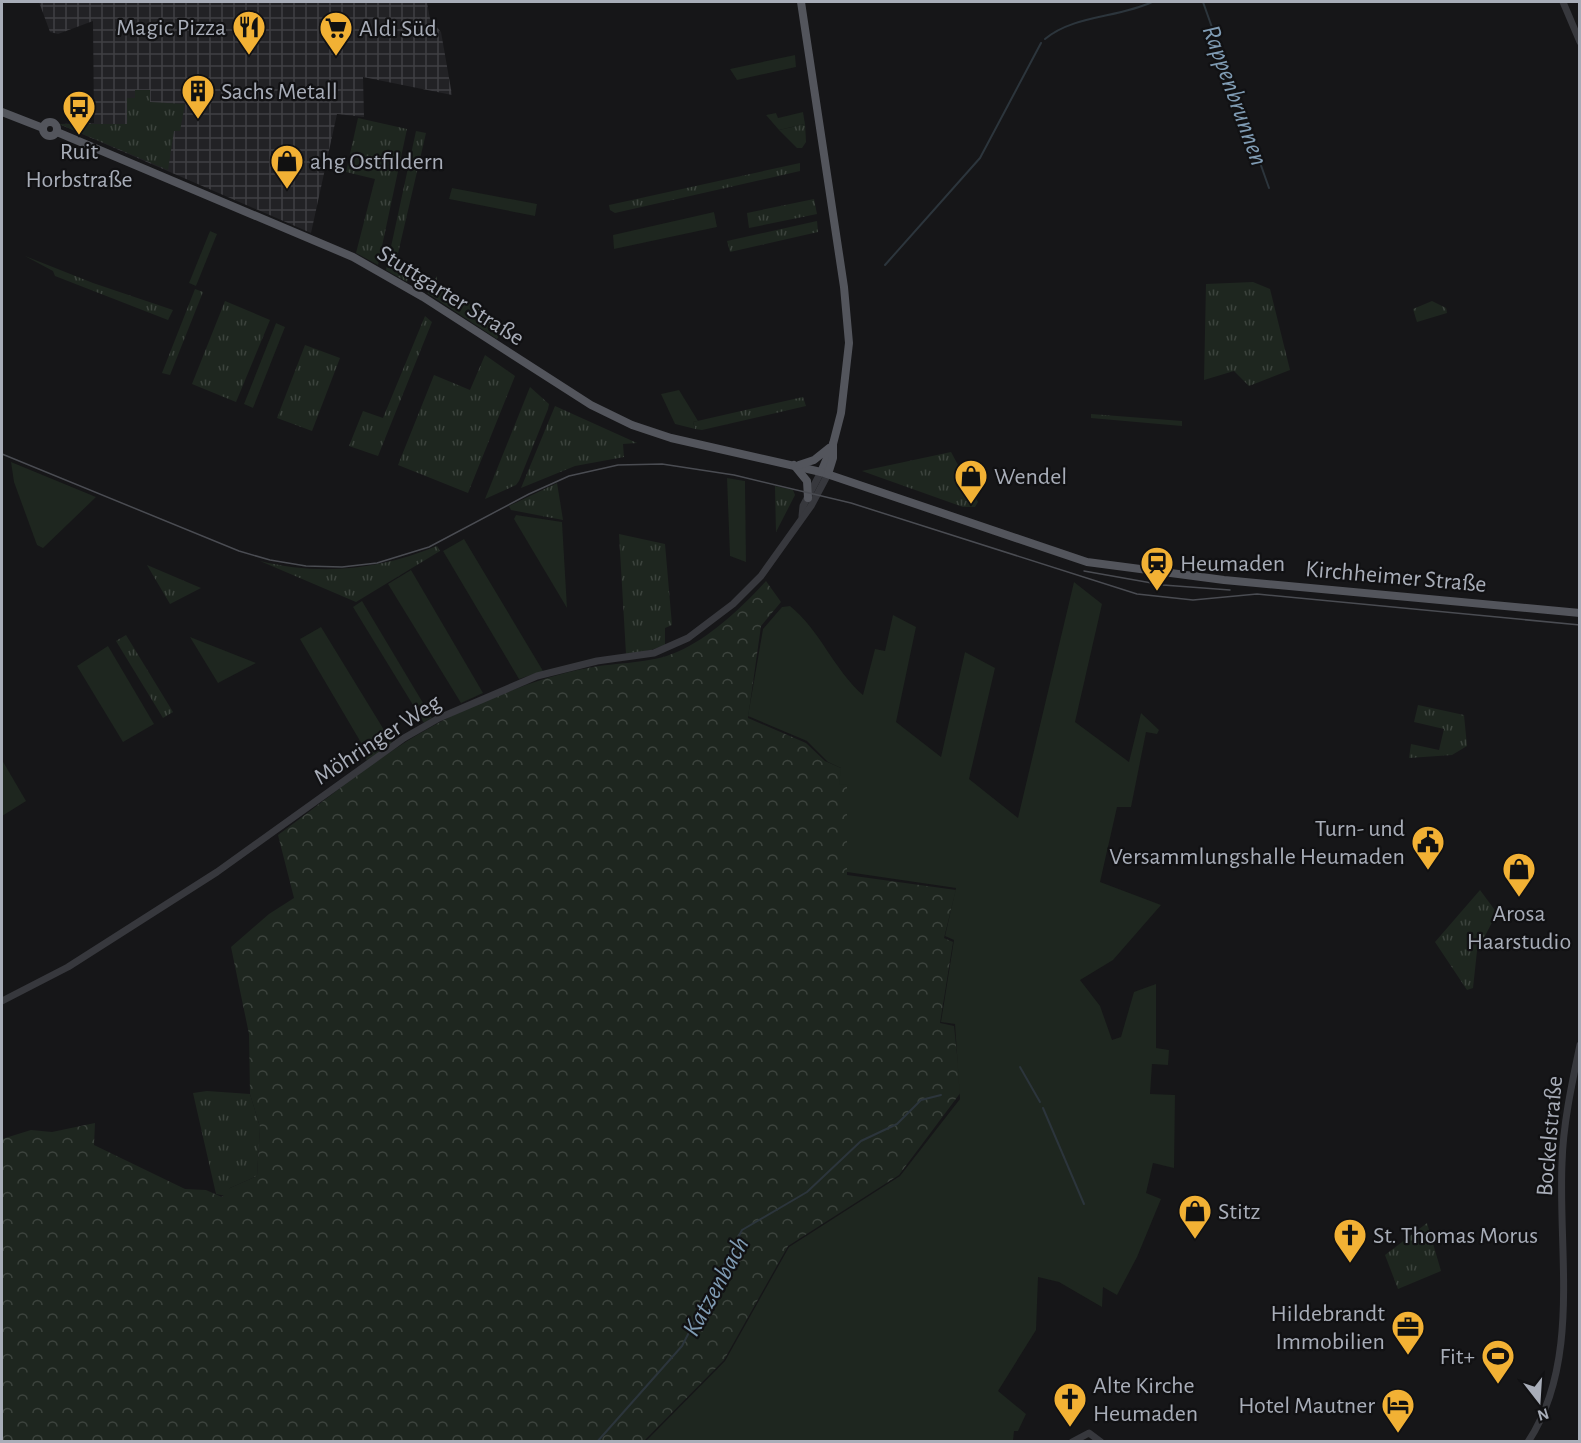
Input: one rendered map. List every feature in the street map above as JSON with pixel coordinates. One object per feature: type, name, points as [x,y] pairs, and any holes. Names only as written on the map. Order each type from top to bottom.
[{"type":"main road","points":[[801,2],[848,321],[847,370],[833,444],[833,458],[824,473]]},
{"type":"main road","name":"Stuttgarter Straße","points":[[2,112],[43,128],[48,136],[57,132],[265,218],[372,267],[441,308],[572,394],[620,419],[680,441],[824,473]]},
{"type":"main road","points":[[808,498],[808,484],[794,465],[814,460],[833,444]]},
{"type":"main road","name":"Kirchheimer Straße","points":[[824,473],[1087,562],[1231,581],[1580,613]]},
{"type":"street","points":[[1563,2],[1580,42]]},
{"type":"street","name":"Möhringer Weg","points":[[2,1001],[68,967],[230,863],[430,722],[489,694],[537,676],[585,663],[654,653],[688,638],[744,594],[775,558],[801,517],[808,498],[824,473]]},
{"type":"street","name":"Möhringer Weg","points":[[801,517],[812,506],[824,473]]},
{"type":"street","name":"Bockelstraße","points":[[1528,1442],[1553,1383],[1560,1349],[1562,1164],[1580,1045]]},
{"type":"street","points":[[1072,1442],[1089,1433],[1101,1442]]},
{"type":"shaded area","points":[[39,2],[427,2],[430,19],[441,32],[452,95],[363,77],[364,117],[337,114],[311,233],[59,124],[94,123],[93,21],[58,34],[50,32]]},
{"type":"green space","points":[[795,55],[796,67],[737,80],[730,69]]},
{"type":"green space","points":[[135,90],[150,90],[150,102],[185,104],[180,131],[174,131],[168,170],[59,124],[127,124],[127,98],[135,98]]},
{"type":"green space","points":[[803,112],[805,124],[779,130],[766,115],[776,113],[778,118]]},
{"type":"green space","points":[[358,118],[407,129],[378,265],[356,253],[375,179],[346,172]]},
{"type":"green space","points":[[805,124],[806,142],[802,148],[797,148],[779,130]]},
{"type":"green space","points":[[416,131],[426,133],[396,262],[405,264],[403,273],[409,274],[407,282],[386,270]]},
{"type":"green space","points":[[800,163],[800,171],[615,213],[610,210],[609,205]]},
{"type":"green space","points":[[452,188],[537,204],[535,216],[449,199]]},
{"type":"green space","points":[[814,199],[817,214],[749,228],[747,213]]},
{"type":"green space","points":[[714,212],[717,227],[614,249],[613,235]]},
{"type":"green space","points":[[817,221],[818,232],[730,252],[727,241]]},
{"type":"green space","points":[[210,231],[217,234],[196,286],[189,283]]},
{"type":"green space","points":[[25,256],[93,283],[173,310],[168,320],[55,276],[53,271]]},
{"type":"green space","points":[[437,276],[437,285],[506,324],[497,339],[427,293]]},
{"type":"green space","points":[[1253,282],[1270,289],[1290,370],[1249,386],[1234,371],[1204,380],[1206,284]]},
{"type":"green space","points":[[195,289],[203,292],[170,375],[162,373]]},
{"type":"green space","points":[[225,301],[270,320],[236,402],[192,384]]},
{"type":"green space","points":[[1432,301],[1446,308],[1447,313],[1417,322],[1413,309]]},
{"type":"green space","points":[[425,316],[432,322],[378,456],[349,446],[363,411],[383,418]]},
{"type":"green space","points":[[276,323],[285,327],[253,408],[244,404]]},
{"type":"green space","points":[[305,345],[340,358],[312,431],[277,418]]},
{"type":"green space","points":[[485,355],[515,376],[468,493],[398,465],[434,375],[470,390]]},
{"type":"green space","points":[[530,387],[549,404],[548,409],[519,481],[516,485],[485,499]]},
{"type":"green space","points":[[679,390],[698,421],[693,422],[695,429],[675,424],[661,394]]},
{"type":"green space","points":[[803,397],[806,406],[702,430],[695,429],[693,422]]},
{"type":"green space","points":[[555,406],[637,443],[623,444],[624,457],[575,466],[521,488]]},
{"type":"green space","points":[[1091,414],[1182,421],[1182,426],[1091,418]]},
{"type":"green space","points":[[951,452],[978,502],[975,507],[963,507],[862,471]]},
{"type":"green space","points":[[11,462],[96,497],[43,548],[37,545],[14,482]]},
{"type":"green space","points":[[727,478],[745,481],[746,562],[730,556]]},
{"type":"green space","points":[[557,483],[563,520],[511,510],[509,506]]},
{"type":"green space","points":[[775,486],[793,490],[795,495],[776,532]]},
{"type":"green space","points":[[516,515],[562,522],[567,608],[514,519]]},
{"type":"green space","points":[[619,534],[665,544],[672,625],[665,628],[665,645],[651,650],[626,654]]},
{"type":"green space","points":[[464,539],[543,671],[519,679],[443,551]]},
{"type":"green space","points":[[437,546],[440,551],[356,602],[260,561],[305,568],[350,568],[393,561]]},
{"type":"green space","points":[[147,565],[201,588],[170,604]]},
{"type":"green space","points":[[411,570],[483,693],[461,703],[388,584]]},
{"type":"green space","points":[[766,581],[781,602],[761,626],[748,718],[806,743],[825,761],[841,768],[847,785],[847,875],[956,890],[944,938],[953,942],[940,1023],[954,1026],[961,1092],[899,1175],[788,1246],[724,1360],[644,1441],[2,1442],[2,1139],[31,1130],[52,1132],[95,1123],[94,1145],[185,1189],[206,1190],[222,1197],[230,1188],[257,1176],[260,1127],[250,1094],[249,1034],[231,947],[269,914],[294,898],[278,835],[393,750],[442,721],[496,697],[556,675],[599,666],[656,659],[677,652],[690,646],[725,621]]},
{"type":"green space","points":[[1074,582],[1102,604],[1075,722],[1129,762],[1141,713],[1159,730],[1157,734],[1146,732],[1131,807],[1117,807],[1100,882],[1161,905],[1113,960],[1080,980],[1100,1006],[1112,1040],[1121,1037],[1134,992],[1156,984],[1156,1048],[1169,1050],[1168,1065],[1152,1064],[1150,1094],[1175,1095],[1174,1168],[1153,1163],[1146,1193],[1161,1199],[1137,1257],[1117,1295],[1103,1287],[1102,1307],[1059,1282],[1038,1277],[1036,1330],[998,1391],[1026,1414],[1018,1431],[1014,1431],[1013,1441],[646,1441],[725,1361],[789,1247],[900,1176],[960,1099],[955,1024],[941,1022],[954,940],[945,936],[956,888],[847,872],[847,785],[839,784],[841,768],[828,762],[807,741],[748,716],[763,629],[782,607],[790,606],[801,616],[844,674],[863,695],[875,649],[885,651],[893,615],[916,627],[896,722],[941,757],[965,652],[995,668],[969,779],[1018,818]]},
{"type":"green space","points":[[362,601],[432,718],[424,723],[353,607]]},
{"type":"green space","points":[[321,627],[392,743],[367,761],[360,749],[363,746],[300,639]]},
{"type":"green space","points":[[126,635],[173,712],[163,718],[116,641]]},
{"type":"green space","points":[[190,637],[256,663],[218,683]]},
{"type":"green space","points":[[108,646],[154,724],[123,742],[77,666]]},
{"type":"green space","points":[[1418,705],[1464,715],[1467,746],[1452,755],[1409,758],[1411,744],[1439,750],[1444,729],[1414,722]]},
{"type":"green space","points":[[2,760],[26,801],[2,816]]},
{"type":"green space","points":[[1480,890],[1497,913],[1477,951],[1473,988],[1467,990],[1435,942]]},
{"type":"green space","points":[[207,1091],[250,1094],[260,1127],[257,1176],[230,1188],[226,1196],[216,1194],[193,1093]]},
{"type":"green space","points":[[1427,1223],[1441,1271],[1398,1289],[1385,1255]]},
{"type":"waterway","points":[[1045,39],[1069,25],[1152,2]]},
{"type":"waterway","name":"Rappenbrunnen","points":[[1203,2],[1269,188]]},
{"type":"waterway","points":[[885,265],[980,158],[1041,43]]},
{"type":"waterway","points":[[1020,1067],[1040,1102]]},
{"type":"waterway","name":"Katzenbach","points":[[597,1442],[682,1346],[742,1230],[807,1192],[861,1141],[897,1124],[921,1100],[941,1095]]},
{"type":"waterway","points":[[1043,1108],[1084,1204]]},
{"type":"tram line","points":[[2,454],[239,551],[270,560],[306,566],[342,567],[377,563],[429,547],[529,494],[569,476],[618,465],[662,464],[734,475],[851,503],[1137,594],[1193,600],[1257,594],[1580,625]]},
{"type":"tram line","points":[[1084,571],[1163,585],[1230,590]]},
{"type":"place","name":"Magic Pizza","points":[[249,56]]},
{"type":"place","name":"Aldi Süd","points":[[336,57]]},
{"type":"place","name":"Sachs Metall","points":[[198,120]]},
{"type":"place","name":"Ruit Horbstraße","points":[[79,136]]},
{"type":"place","name":"ahg Ostfildern","points":[[287,190]]},
{"type":"place","name":"Wendel","points":[[971,505]]},
{"type":"place","name":"Heumaden","points":[[1157,592]]},
{"type":"place","name":"Turn- und Versammlungshalle Heumaden","points":[[1428,871]]},
{"type":"place","name":"Arosa Haarstudio","points":[[1519,898]]},
{"type":"place","name":"Stitz","points":[[1195,1240]]},
{"type":"place","name":"St. Thomas Morus","points":[[1350,1264]]},
{"type":"place","name":"Hildebrandt Immobilien","points":[[1408,1356]]},
{"type":"place","name":"Fit+","points":[[1498,1385]]},
{"type":"place","name":"Alte Kirche Heumaden","points":[[1070,1428]]},
{"type":"place","name":"Hotel Mautner","points":[[1398,1434]]}]
